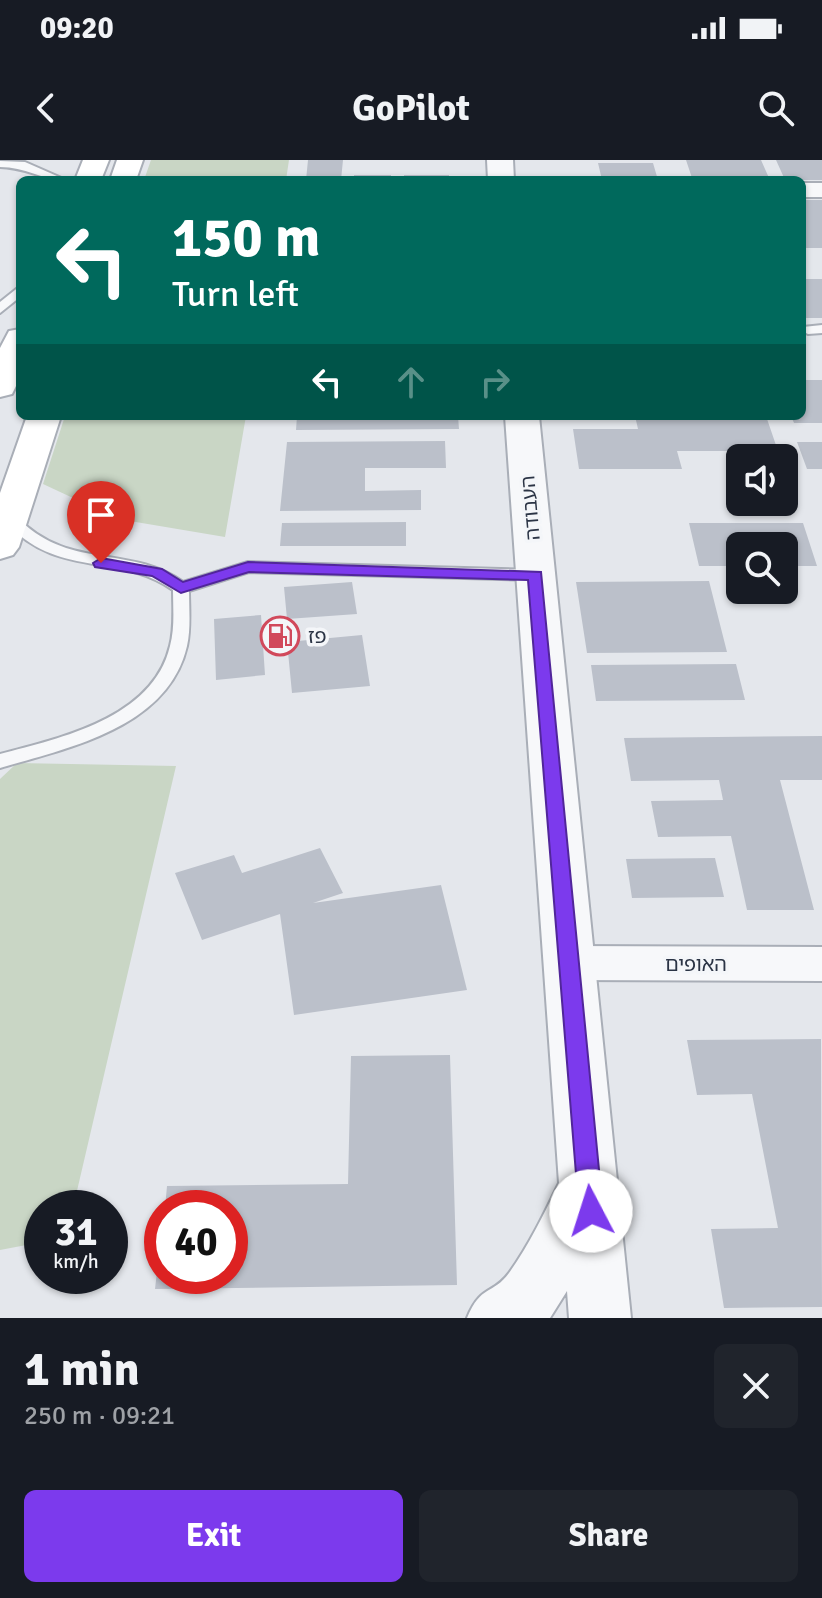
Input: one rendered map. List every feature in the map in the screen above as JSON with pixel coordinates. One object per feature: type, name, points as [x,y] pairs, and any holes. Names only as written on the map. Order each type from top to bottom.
[{"type":"main road","points":[[0,387],[16,348]]},
{"type":"main road","points":[[5,532],[43,420]]},
{"type":"street","name":"העבודה","points":[[522,420],[600,1318]]},
{"type":"street","name":"האופים","points":[[570,963],[822,964]]},
{"type":"street","points":[[498,1318],[528,1298],[554,1257],[589,1184]]},
{"type":"lane","points":[[0,164],[21,164],[51,176]]},
{"type":"lane","points":[[0,309],[16,294]]},
{"type":"lane","points":[[5,532],[66,556],[157,572],[181,588]]},
{"type":"lane","points":[[181,588],[248,567],[536,575]]},
{"type":"lane","points":[[0,761],[94,731],[131,711],[160,684],[178,651],[181,588]]},
{"type":"green space","points":[[151,160],[289,160],[287,176],[145,176]]},
{"type":"green space","points":[[64,420],[245,420],[225,537],[118,519],[43,484]]},
{"type":"green space","points":[[17,763],[176,766],[77,1190],[24,1190],[24,1245],[0,1250],[0,779]]},
{"type":"building","points":[[308,160],[343,160],[341,176],[306,176]]},
{"type":"building","points":[[686,160],[761,160],[768,176],[691,176]]},
{"type":"building","points":[[776,160],[822,160],[822,180],[783,176]]},
{"type":"building","points":[[598,163],[653,163],[657,176],[601,176]]},
{"type":"building","points":[[404,175],[449,175],[449,176]]},
{"type":"building","points":[[806,200],[822,200],[822,248],[806,248]]},
{"type":"building","points":[[806,279],[822,279],[822,318],[806,318]]},
{"type":"building","points":[[806,380],[822,380],[822,423],[794,423],[793,420],[806,420]]},
{"type":"building","points":[[297,420],[458,420],[459,429],[296,430]]},
{"type":"building","points":[[636,420],[767,420],[776,444],[726,444],[726,451],[677,451],[682,469],[579,469],[573,429],[638,429]]},
{"type":"building","points":[[445,441],[446,468],[365,468],[365,491],[421,490],[421,510],[280,511],[287,442]]},
{"type":"building","points":[[822,442],[822,469],[807,469],[798,444]]},
{"type":"building","points":[[406,522],[406,546],[280,546],[282,523]]},
{"type":"building","points":[[689,523],[803,523],[817,566],[798,566],[798,532],[726,532],[726,566],[699,566]]},
{"type":"building","points":[[709,581],[727,652],[587,653],[576,582]]},
{"type":"building","points":[[352,582],[357,614],[287,619],[284,587]]},
{"type":"building","points":[[261,615],[265,675],[216,680],[214,619]]},
{"type":"building","points":[[362,635],[370,686],[292,693],[287,642]]},
{"type":"building","points":[[736,664],[745,700],[596,701],[591,665]]},
{"type":"building","points":[[822,736],[822,780],[780,780],[814,910],[747,910],[731,836],[658,837],[651,801],[723,800],[719,780],[631,781],[624,738]]},
{"type":"building","points":[[320,848],[343,893],[313,903],[441,885],[467,990],[294,1015],[280,914],[202,940],[175,873],[234,855],[242,873]]},
{"type":"building","points":[[715,858],[724,897],[632,898],[626,859]]},
{"type":"building","points":[[821,1039],[822,1307],[724,1308],[711,1229],[778,1228],[752,1094],[697,1095],[687,1040]]},
{"type":"building","points":[[450,1055],[457,1285],[248,1288],[248,1190],[167,1190],[167,1186],[348,1184],[351,1056]]},
{"type":"place","name":"פז","points":[[280,636]]},
{"type":"route","points":[[101,563],[157,572],[181,588],[210,576],[248,567],[536,575],[591,1211]]}]
